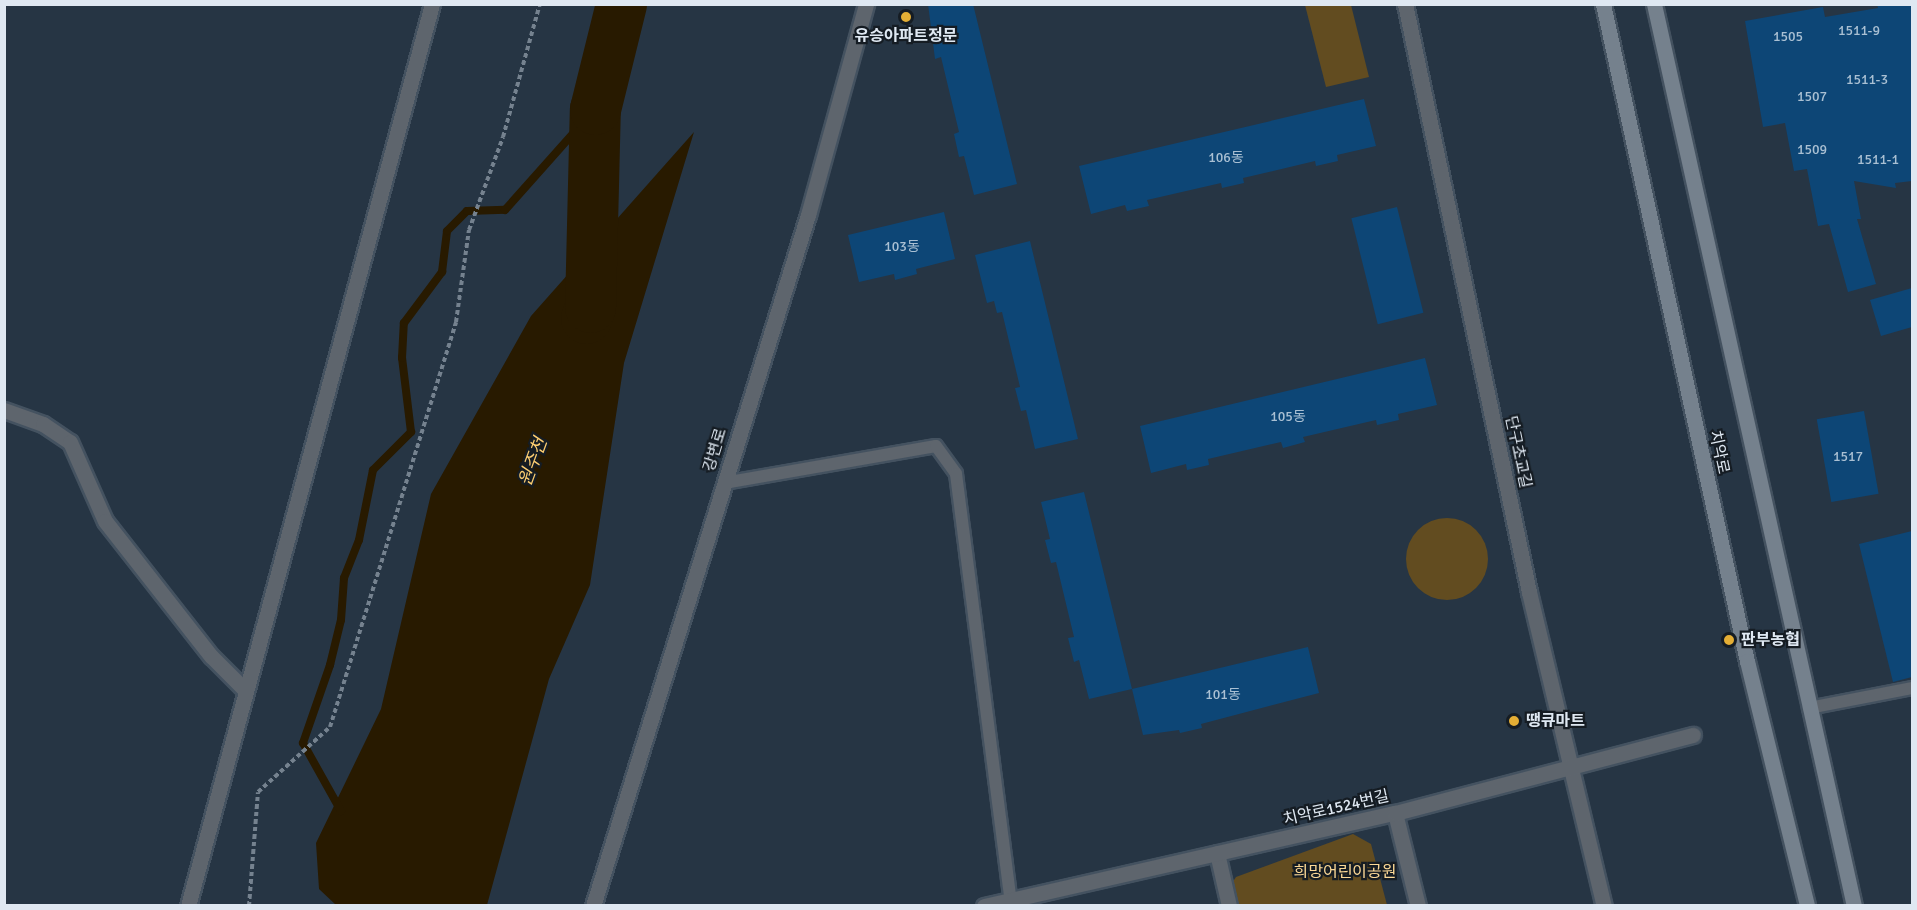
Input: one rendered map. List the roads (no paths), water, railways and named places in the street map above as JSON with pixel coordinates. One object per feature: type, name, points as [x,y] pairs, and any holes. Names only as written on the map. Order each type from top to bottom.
[{"type":"main road","name":"치악로","points":[[1603,4],[1747,661],[1807,906]]},
{"type":"main road","name":"치악로","points":[[1654,4],[1854,906]]},
{"type":"street","points":[[188,906],[432,4]]},
{"type":"street","name":"강변로","points":[[593,906],[808,214],[866,4]]},
{"type":"street","name":"단구초교길","points":[[1405,4],[1569,766],[1604,906]]},
{"type":"street","points":[[4,410],[43,424],[70,442],[105,521],[211,656],[246,691]]},
{"type":"street","name":"치악로1524번길","points":[[984,906],[1010,902],[1395,813],[1694,735]]},
{"type":"street","points":[[1395,813],[1418,906]]},
{"type":"street","points":[[1217,853],[1229,906]]},
{"type":"lane","points":[[724,483],[936,446],[957,474],[1010,902]]},
{"type":"lane","points":[[1809,708],[1912,688]]},
{"type":"water","points":[[694,132],[624,363],[590,585],[549,679],[487,905],[336,905],[319,889],[316,843],[381,709],[431,494],[531,316]]},
{"type":"waterway","name":"원주천","points":[[586,318],[590,307],[595,109],[621,4]]},
{"type":"waterway","points":[[341,811],[303,743],[330,665],[341,620],[344,578],[359,540],[373,470],[411,432],[402,358],[404,323],[442,272],[447,231],[467,211],[505,210],[595,109]]},
{"type":"place","name":"유승아파트정문","points":[[906,17]]},
{"type":"place","name":"판부농협","points":[[1729,640]]},
{"type":"place","name":"땡큐마트","points":[[1514,721]]},
{"type":"park label","name":"희망어린이공원","points":[[1345,872]]}]
